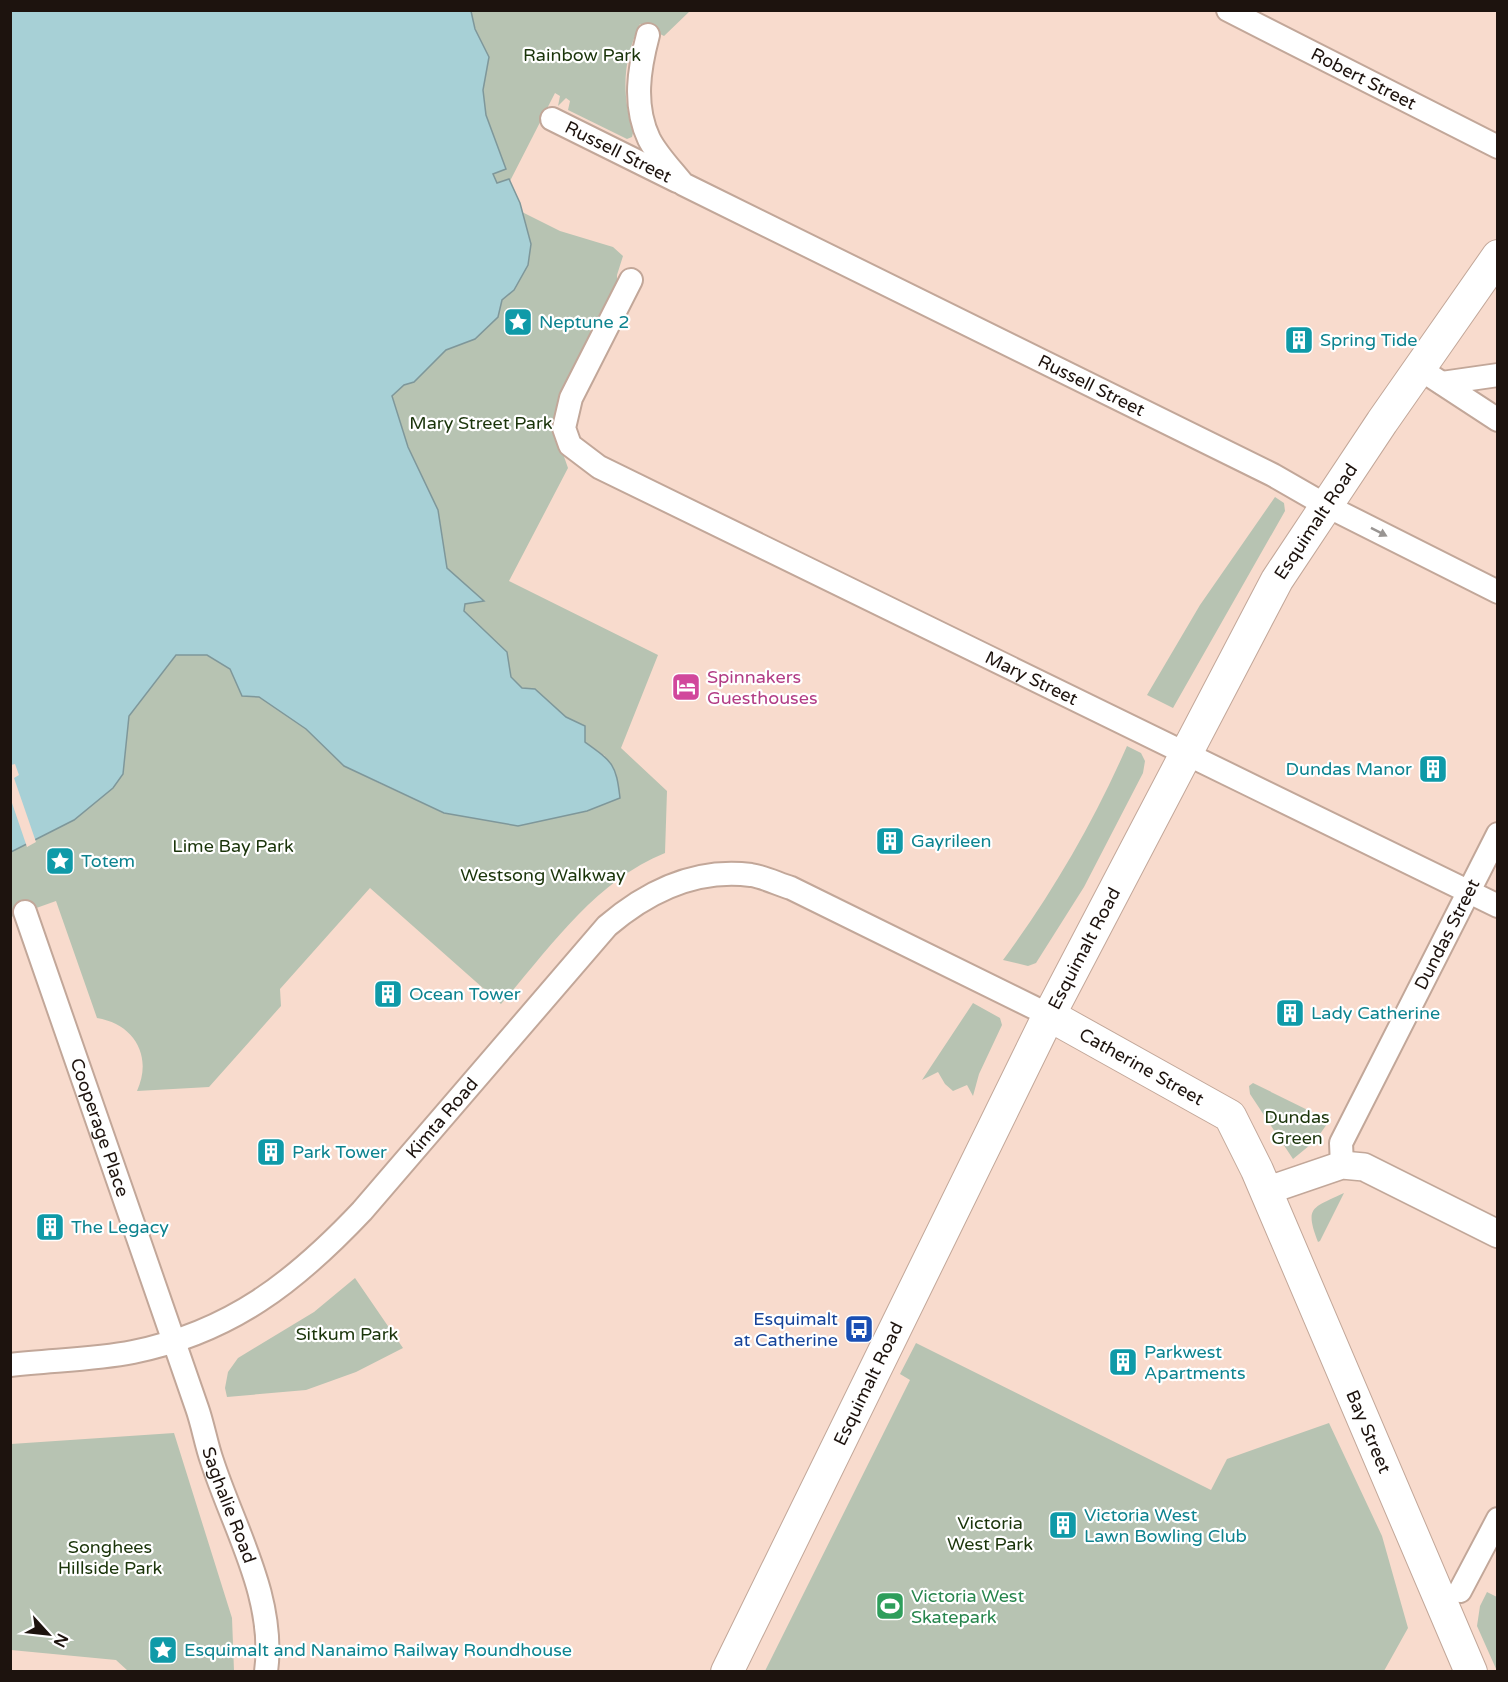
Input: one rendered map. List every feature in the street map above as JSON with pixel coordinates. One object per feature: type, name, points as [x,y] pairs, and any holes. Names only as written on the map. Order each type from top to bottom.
[{"type":"main road","name":"Esquimalt Road","points":[[727,1671],[1048,1015],[1277,580],[1327,506],[1431,376],[1497,256]]},
{"type":"main road","name":"Catherine Street","points":[[1048,1015],[1230,1116],[1266,1191]]},
{"type":"main road","name":"Bay Street","points":[[1266,1191],[1471,1671]]},
{"type":"street","name":"Robert Street","points":[[1229,11],[1497,147]]},
{"type":"street","name":"Russell Street","points":[[648,35],[638,74],[640,111],[650,140],[683,184]]},
{"type":"street","name":"Russell Street","points":[[552,119],[1279,478],[1327,506],[1497,592]]},
{"type":"street","name":"Mary Street","points":[[631,280],[571,399],[564,428],[570,445],[599,467],[1497,906]]},
{"type":"street","points":[[1431,376],[1497,375]]},
{"type":"street","points":[[1431,376],[1497,420]]},
{"type":"street","name":"Dundas Street","points":[[1342,1165],[1341,1143],[1497,834]]},
{"type":"street","name":"Catherine Street","points":[[716,874],[753,875],[791,888],[1048,1015]]},
{"type":"street","name":"Kimta Road","points":[[10,1365],[131,1352],[175,1342],[215,1326],[253,1306],[292,1279],[325,1250],[607,926],[645,897],[679,881],[716,874]]},
{"type":"street","name":"Cooperage Place","points":[[25,912],[175,1342]]},
{"type":"street","points":[[1266,1191],[1342,1165],[1364,1167],[1383,1174],[1497,1234]]},
{"type":"street","name":"Saghalie Road","points":[[175,1342],[211,1460],[265,1608],[268,1657],[266,1671]]},
{"type":"street","points":[[1460,1591],[1497,1519]]},
{"type":"green space","name":"Rainbow Park","points":[[471,11],[690,11],[664,36],[640,24],[630,52],[626,78],[632,137],[627,139],[568,110],[570,101],[566,98],[558,106],[560,96],[555,93],[510,181],[509,179],[496,184],[493,174],[506,169],[486,115],[483,90],[489,57],[475,29]]},
{"type":"green space","points":[[522,212],[560,231],[613,247],[623,256],[617,275],[617,287],[561,448],[568,468],[509,581],[658,655],[621,748],[667,791],[665,853],[616,881],[595,899],[556,939],[501,1004],[370,888],[280,989],[281,1006],[209,1087],[137,1091],[143,1066],[137,1044],[121,1027],[97,1018],[56,901],[11,917],[11,852],[74,820],[123,774],[129,716],[176,655],[207,655],[230,669],[242,696],[259,697],[306,729],[344,766],[444,813],[518,826],[605,756],[585,742],[585,726],[566,717],[535,689],[522,689],[511,677],[507,652],[464,611],[465,604],[483,600],[447,568],[438,510],[408,447],[392,395],[404,385],[414,382],[446,350],[475,339],[498,317],[502,300],[514,290],[531,244]]},
{"type":"green space","points":[[1275,497],[1284,503],[1285,511],[1173,708],[1147,695],[1200,605]]},
{"type":"green space","points":[[1127,746],[1141,753],[1145,761],[1143,773],[1084,887],[1036,963],[1028,966],[1003,960],[1071,856],[1101,802]]},
{"type":"green space","points":[[973,1003],[1000,1018],[1002,1025],[979,1074],[973,1096],[967,1085],[953,1091],[945,1084],[938,1072],[922,1080]]},
{"type":"green space","name":"Dundas Green","points":[[1253,1083],[1326,1119],[1327,1124],[1315,1141],[1293,1159],[1250,1094],[1249,1086]]},
{"type":"green space","name":"Dundas Green","points":[[1344,1193],[1318,1242],[1312,1221],[1314,1210]]},
{"type":"green space","name":"Sitkum Park","points":[[355,1278],[403,1348],[356,1372],[306,1390],[227,1397],[225,1388],[228,1372],[238,1358],[314,1312]]},
{"type":"green space","name":"Victoria West Park","points":[[916,1343],[1211,1490],[1227,1459],[1329,1423],[1382,1536],[1408,1628],[1384,1671],[765,1671],[910,1380],[900,1374]]},
{"type":"green space","name":"Songhees Hillside Park","points":[[174,1433],[232,1618],[234,1671],[128,1671],[116,1660],[11,1650],[11,1444]]},
{"type":"green space","points":[[1487,1592],[1497,1597],[1497,1671],[1477,1626],[1480,1606]]},
{"type":"water","points":[[11,11],[471,11],[475,29],[489,57],[483,90],[486,115],[506,169],[493,174],[497,183],[509,179],[520,203],[531,244],[528,265],[514,290],[502,300],[498,317],[475,339],[446,350],[414,382],[404,385],[392,396],[408,447],[438,510],[447,568],[484,601],[465,604],[464,611],[507,652],[511,677],[522,688],[535,689],[566,717],[585,726],[585,742],[602,754],[615,771],[620,798],[587,811],[518,826],[444,813],[344,766],[306,729],[259,697],[242,696],[230,669],[207,655],[176,655],[129,716],[123,774],[113,788],[74,820],[11,852]]},
{"type":"pier","points":[[15,764],[19,775],[14,778],[36,842],[27,847],[11,800],[11,765]]},
{"type":"place","name":"Neptune 2","points":[[518,322]]},
{"type":"place","name":"Spring Tide","points":[[1299,340]]},
{"type":"place","name":"Spinnakers Guesthouses","points":[[686,687]]},
{"type":"place","name":"Dundas Manor","points":[[1433,769]]},
{"type":"place","name":"Gayrileen","points":[[890,841]]},
{"type":"place","name":"Totem","points":[[60,861]]},
{"type":"place","name":"Ocean Tower","points":[[388,994]]},
{"type":"place","name":"Lady Catherine","points":[[1290,1013]]},
{"type":"place","name":"Park Tower","points":[[271,1152]]},
{"type":"place","name":"The Legacy","points":[[50,1227]]},
{"type":"place","name":"Esquimalt at Catherine","points":[[859,1329]]},
{"type":"place","name":"Parkwest Apartments","points":[[1123,1362]]},
{"type":"place","name":"Victoria West Lawn Bowling Club","points":[[1063,1525]]},
{"type":"place","name":"Victoria West Skatepark","points":[[890,1606]]},
{"type":"place","name":"Esquimalt and Nanaimo Railway Roundhouse","points":[[163,1650]]},
{"type":"park label","name":"Mary Street Park","points":[[481,423]]},
{"type":"park label","name":"Lime Bay Park","points":[[233,846]]},
{"type":"park label","name":"Westsong Walkway","points":[[543,875]]}]
